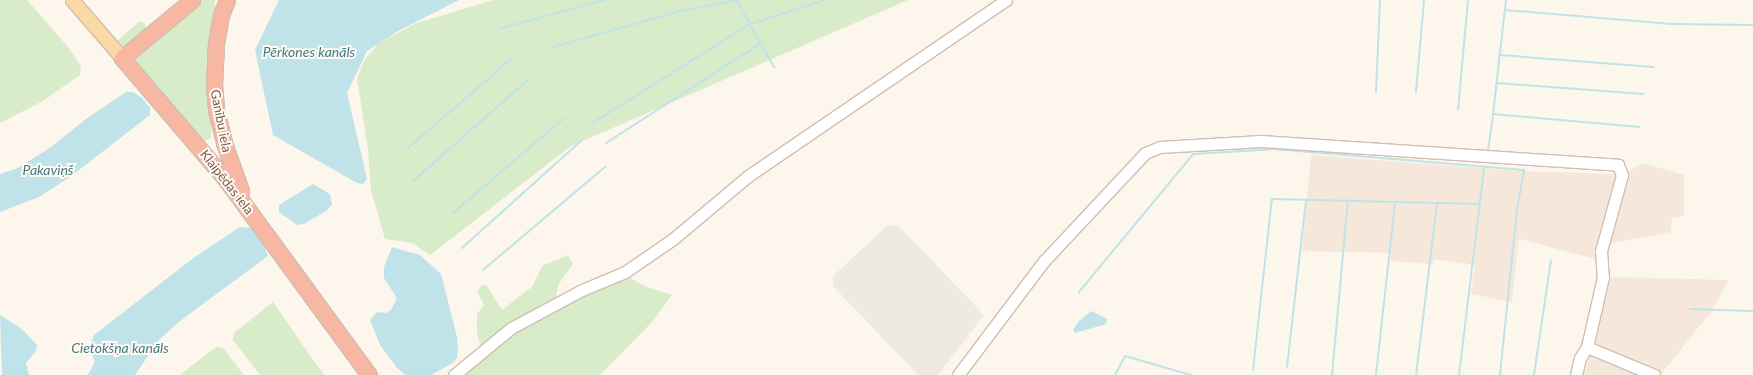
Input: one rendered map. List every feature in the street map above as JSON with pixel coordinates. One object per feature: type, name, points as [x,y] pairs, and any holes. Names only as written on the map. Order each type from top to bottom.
[{"type":"highway","points":[[122,58],[192,0]]},
{"type":"highway","points":[[220,0],[221,15]]},
{"type":"highway","name":"Ganību iela","points":[[227,0],[221,15],[214,67],[216,110],[231,167],[253,215]]},
{"type":"highway","name":"Klaipēdas iela","points":[[122,58],[197,145],[253,215],[313,302],[369,375]]},
{"type":"highway","points":[[197,145],[204,147],[214,142],[216,110]]},
{"type":"main road","name":"Klaipēdas iela","points":[[72,0],[122,58]]},
{"type":"street","points":[[454,375],[511,328],[582,290],[625,272],[673,239],[748,176],[1006,0]]},
{"type":"street","points":[[958,375],[1044,262],[1145,153],[1160,147],[1261,141],[1618,165],[1622,175],[1601,251],[1603,277],[1587,347],[1580,358],[1576,375]]},
{"type":"street","points":[[1587,347],[1654,375]]},
{"type":"shaded area","points":[[1311,155],[1521,171],[1619,174],[1595,259],[1519,239],[1512,302],[1471,294],[1475,265],[1433,259],[1433,264],[1390,261],[1391,253],[1302,251]]},
{"type":"shaded area","points":[[1643,163],[1684,175],[1684,216],[1672,218],[1671,232],[1608,244],[1630,170]]},
{"type":"shaded area","points":[[888,225],[899,226],[984,315],[938,375],[918,375],[833,286],[833,276]]},
{"type":"shaded area","points":[[1611,277],[1729,280],[1710,313],[1662,373],[1593,343]]},
{"type":"shaded area","points":[[1591,353],[1647,375],[1584,375]]},
{"type":"green space","points":[[0,0],[27,0],[69,48],[81,67],[80,75],[43,101],[0,123]]},
{"type":"green space","points":[[198,0],[215,0],[211,138],[204,142],[201,141],[133,61],[133,57]]},
{"type":"green space","points":[[493,0],[908,0],[571,146],[430,255],[412,243],[385,239],[371,190],[368,149],[357,78],[365,59],[378,44],[414,24]]},
{"type":"green space","points":[[140,21],[145,24],[147,30],[123,48],[119,47],[115,43]]},
{"type":"green space","points":[[568,255],[573,264],[558,285],[556,300],[480,345],[477,332],[477,314],[484,305],[477,292],[481,286],[486,285],[502,310],[533,286],[542,266]]},
{"type":"green space","points":[[625,275],[644,286],[672,295],[652,322],[600,375],[458,375],[500,339],[560,305]]},
{"type":"green space","points":[[273,302],[325,375],[260,375],[233,340],[234,333]]},
{"type":"green space","points":[[216,347],[223,348],[244,375],[180,375]]},
{"type":"water","name":"Pērkones kanāls","points":[[279,0],[459,0],[400,30],[367,51],[347,93],[367,179],[363,184],[357,183],[273,135],[255,50]]},
{"type":"water","name":"Pakaviņš","points":[[126,92],[133,92],[142,98],[150,108],[150,115],[70,177],[39,197],[0,212],[0,174],[18,168],[51,147],[86,119]]},
{"type":"water","points":[[313,184],[330,194],[332,205],[326,211],[304,224],[297,225],[279,212],[279,205]]},
{"type":"water","name":"Cietokšņa kanāls","points":[[240,227],[251,228],[263,244],[268,256],[180,321],[159,340],[135,375],[88,375],[95,362],[89,347],[94,335],[192,259]]},
{"type":"water","points":[[392,247],[420,255],[441,274],[457,337],[458,350],[457,358],[453,363],[431,375],[406,375],[397,368],[380,345],[370,320],[377,312],[386,313],[391,310],[397,298],[384,278],[384,267]]},
{"type":"water","points":[[1091,311],[1107,319],[1106,324],[1075,333],[1073,330],[1078,322]]},
{"type":"water","points":[[0,315],[22,329],[37,345],[36,351],[26,363],[29,375],[2,375]]},
{"type":"waterway","points":[[499,29],[604,0]]},
{"type":"waterway","points":[[553,47],[681,11],[739,0]]},
{"type":"waterway","points":[[591,124],[750,24],[825,0]]},
{"type":"waterway","points":[[1376,92],[1380,0]]},
{"type":"waterway","points":[[1416,92],[1424,0]]},
{"type":"waterway","points":[[1458,110],[1468,0]]},
{"type":"waterway","points":[[1506,0],[1493,114],[1639,127]]},
{"type":"waterway","points":[[737,1],[774,67]]},
{"type":"waterway","points":[[1505,10],[1671,24],[1753,25]]},
{"type":"waterway","points":[[606,143],[761,43]]},
{"type":"waterway","points":[[1500,55],[1654,67]]},
{"type":"waterway","points":[[408,148],[511,59]]},
{"type":"waterway","points":[[412,182],[529,79]]},
{"type":"waterway","points":[[1497,83],[1644,94]]},
{"type":"waterway","points":[[1488,151],[1493,114]]},
{"type":"waterway","points":[[453,213],[563,119]]},
{"type":"waterway","points":[[462,248],[582,140]]},
{"type":"waterway","points":[[1079,292],[1193,154],[1274,149],[1524,170],[1517,210],[1500,375]]},
{"type":"waterway","points":[[483,270],[605,167]]},
{"type":"waterway","points":[[1459,375],[1484,167]]},
{"type":"waterway","points":[[1253,370],[1272,199],[1480,204]]},
{"type":"waterway","points":[[1287,367],[1306,200]]},
{"type":"waterway","points":[[1332,375],[1348,200]]},
{"type":"waterway","points":[[1376,375],[1395,202]]},
{"type":"waterway","points":[[1416,375],[1437,203]]},
{"type":"waterway","points":[[1534,375],[1551,260]]},
{"type":"waterway","points":[[1690,309],[1753,311]]},
{"type":"waterway","points":[[1115,375],[1125,356],[1191,375]]}]
